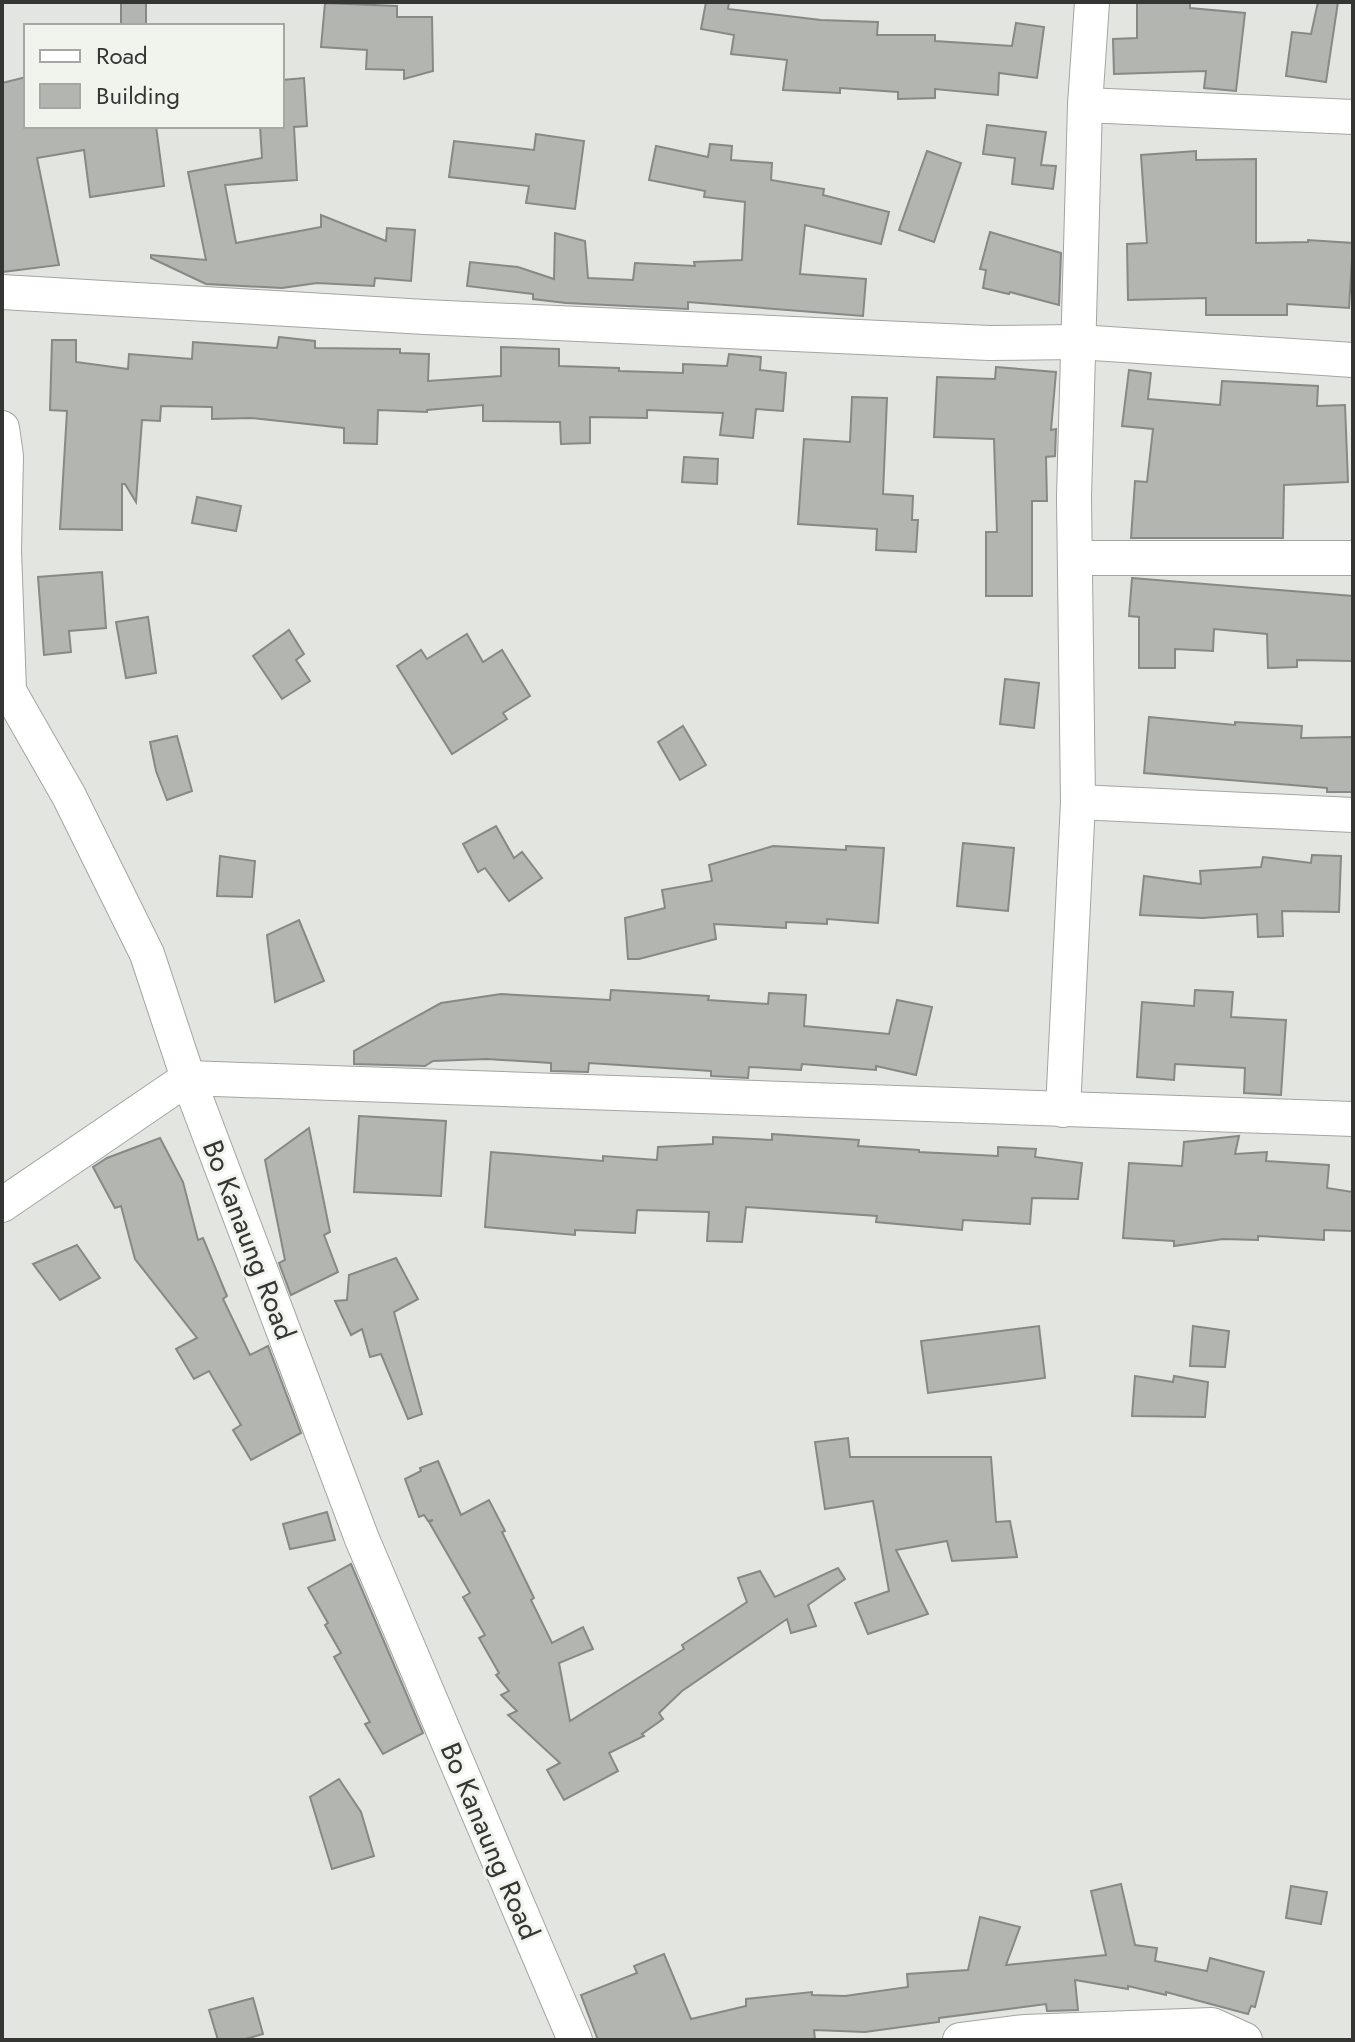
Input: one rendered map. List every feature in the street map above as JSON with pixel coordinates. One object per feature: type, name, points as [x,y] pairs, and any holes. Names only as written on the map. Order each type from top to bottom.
[{"type":"street","points":[[1063,1110],[1078,802],[1075,558],[1078,342],[1085,105],[1092,2]]},
{"type":"street","points":[[1085,105],[1353,117]]},
{"type":"street","points":[[2,292],[425,317],[989,343],[1078,342],[1353,360]]},
{"type":"street","name":"Bo Kanaung Road","points":[[2,428],[6,456],[4,550],[9,691],[69,796],[147,954],[188,1078],[362,1539],[575,2040]]},
{"type":"street","points":[[1075,558],[1353,558]]},
{"type":"street","points":[[1078,802],[1353,815]]},
{"type":"street","points":[[2,1205],[188,1078],[1353,1119]]},
{"type":"street","points":[[960,2040],[1024,2032],[1212,2025],[1245,2040]]},
{"type":"building","points":[[121,2],[146,2],[146,24],[121,24]]},
{"type":"building","points":[[706,2],[729,2],[728,9],[821,20],[878,22],[877,35],[935,35],[935,41],[1012,46],[1016,23],[1044,27],[1037,78],[999,73],[998,95],[935,89],[935,98],[898,99],[898,92],[840,88],[840,93],[783,90],[787,60],[731,54],[734,35],[701,29]]},
{"type":"building","points":[[1137,2],[1190,2],[1190,8],[1245,13],[1236,91],[1204,88],[1206,71],[1114,74],[1113,39],[1137,38]]},
{"type":"building","points":[[1318,2],[1338,2],[1326,82],[1286,76],[1292,32],[1311,34]]},
{"type":"building","points":[[325,3],[397,6],[397,17],[432,17],[433,71],[404,79],[404,70],[366,69],[367,50],[321,47]]},
{"type":"building","points":[[24,78],[24,128],[156,128],[164,186],[90,197],[84,150],[37,158],[59,265],[2,272],[2,83]]},
{"type":"building","points":[[304,78],[307,126],[294,127],[297,180],[225,185],[236,243],[321,227],[321,215],[386,241],[387,228],[415,230],[411,281],[375,278],[374,286],[317,283],[282,288],[206,284],[151,258],[151,255],[206,260],[188,172],[262,158],[260,128],[284,128],[284,80]]},
{"type":"building","points":[[987,125],[1046,132],[1041,165],[1056,166],[1053,189],[1012,184],[1015,158],[983,154]]},
{"type":"building","points":[[536,134],[584,141],[575,209],[526,203],[529,186],[449,177],[454,141],[534,150]]},
{"type":"building","points":[[710,144],[732,146],[731,160],[772,163],[771,180],[824,189],[823,195],[889,212],[881,244],[805,225],[800,274],[866,279],[863,316],[688,302],[688,309],[566,303],[533,299],[533,294],[467,286],[470,262],[518,267],[554,279],[555,233],[585,241],[588,278],[633,280],[635,263],[695,266],[694,262],[742,260],[745,202],[704,197],[705,191],[649,180],[656,146],[708,157]]},
{"type":"building","points":[[927,151],[961,163],[934,242],[899,230]]},
{"type":"building","points":[[1196,151],[1196,160],[1256,159],[1256,243],[1308,240],[1353,243],[1349,308],[1287,304],[1287,315],[1206,315],[1206,298],[1128,300],[1127,244],[1147,243],[1141,155]]},
{"type":"building","points":[[990,232],[1061,253],[1059,305],[983,288],[986,270],[980,269]]},
{"type":"building","points":[[279,337],[315,341],[315,348],[400,349],[400,353],[429,354],[428,381],[501,376],[501,347],[559,349],[559,366],[619,368],[619,371],[683,373],[683,364],[727,366],[729,354],[761,357],[760,370],[786,373],[783,411],[756,409],[753,438],[720,435],[723,413],[647,410],[647,418],[590,417],[590,443],[561,444],[560,422],[483,421],[483,405],[427,412],[378,410],[377,444],[344,443],[344,428],[251,418],[212,419],[212,407],[161,406],[160,421],[142,420],[136,502],[122,484],[122,530],[60,529],[67,411],[50,410],[52,340],[76,340],[76,362],[128,369],[129,354],[192,359],[193,342],[277,348]]},
{"type":"building","points":[[996,367],[1056,372],[1051,430],[1056,429],[1055,456],[1046,457],[1047,501],[1032,501],[1032,596],[986,596],[986,532],[997,532],[994,439],[934,437],[937,377],[995,379]]},
{"type":"building","points":[[1129,370],[1151,373],[1148,399],[1220,405],[1222,381],[1318,386],[1317,406],[1345,405],[1348,482],[1284,485],[1283,538],[1131,538],[1135,481],[1147,482],[1153,429],[1122,426]]},
{"type":"building","points":[[852,397],[887,398],[883,494],[913,496],[912,520],[918,520],[916,552],[876,550],[877,529],[798,524],[804,439],[850,442]]},
{"type":"building","points":[[684,457],[718,459],[717,484],[682,482]]},
{"type":"building","points":[[197,497],[241,506],[236,531],[192,523]]},
{"type":"building","points":[[102,572],[106,628],[69,631],[71,652],[44,655],[38,577]]},
{"type":"building","points":[[1132,578],[1353,596],[1353,661],[1297,660],[1297,667],[1268,668],[1267,634],[1214,629],[1213,651],[1175,649],[1175,668],[1139,668],[1139,617],[1129,616]]},
{"type":"building","points":[[148,617],[156,673],[126,678],[116,622]]},
{"type":"building","points":[[289,630],[304,654],[296,660],[310,681],[282,699],[253,656]]},
{"type":"building","points":[[467,634],[483,662],[502,650],[530,696],[503,713],[507,719],[452,754],[397,666],[421,650],[427,659]]},
{"type":"building","points":[[1005,679],[1039,683],[1034,728],[1000,724]]},
{"type":"building","points":[[1149,717],[1235,725],[1235,722],[1302,726],[1301,738],[1353,737],[1353,792],[1144,773]]},
{"type":"building","points":[[683,726],[706,765],[680,780],[658,742]]},
{"type":"building","points":[[177,736],[192,791],[167,800],[150,742]]},
{"type":"building","points":[[496,826],[514,858],[522,852],[542,878],[509,901],[485,868],[478,872],[463,844]]},
{"type":"building","points":[[963,843],[1014,848],[1008,911],[957,906]]},
{"type":"building","points":[[773,846],[846,850],[846,846],[884,848],[878,923],[827,919],[827,924],[786,922],[786,928],[714,924],[716,939],[639,959],[628,959],[625,918],[665,908],[662,890],[712,881],[709,865]]},
{"type":"building","points":[[1312,855],[1341,856],[1339,912],[1282,911],[1283,936],[1258,937],[1257,914],[1202,918],[1140,915],[1144,876],[1201,884],[1200,871],[1261,867],[1263,857],[1311,863]]},
{"type":"building","points":[[220,856],[255,861],[252,897],[217,896]]},
{"type":"building","points":[[299,920],[324,981],[275,1002],[267,935]]},
{"type":"building","points":[[611,990],[709,996],[708,1000],[768,1004],[769,993],[806,995],[804,1026],[889,1034],[897,1000],[932,1007],[916,1075],[876,1066],[876,1070],[802,1064],[801,1070],[749,1067],[748,1078],[711,1076],[711,1071],[589,1063],[588,1072],[551,1071],[551,1063],[487,1059],[433,1061],[425,1066],[354,1064],[354,1051],[441,1003],[501,994],[610,1000]]},
{"type":"building","points":[[1195,990],[1233,992],[1231,1017],[1286,1020],[1281,1095],[1244,1093],[1245,1068],[1175,1064],[1174,1080],[1137,1077],[1142,1002],[1194,1006]]},
{"type":"building","points":[[359,1116],[446,1121],[441,1196],[354,1192]]},
{"type":"building","points":[[309,1128],[330,1232],[324,1235],[338,1272],[291,1295],[279,1263],[285,1260],[265,1160]]},
{"type":"building","points":[[772,1134],[859,1140],[858,1146],[919,1152],[998,1156],[998,1147],[1036,1149],[1035,1157],[1082,1163],[1078,1199],[1032,1198],[1030,1224],[963,1220],[962,1230],[876,1222],[877,1216],[746,1207],[742,1242],[707,1241],[709,1212],[637,1210],[635,1233],[575,1230],[575,1235],[485,1227],[491,1152],[603,1161],[603,1156],[657,1160],[658,1147],[713,1144],[713,1137],[772,1140]]},
{"type":"building","points":[[1239,1136],[1235,1154],[1267,1152],[1266,1161],[1329,1165],[1327,1188],[1353,1192],[1353,1231],[1324,1230],[1324,1240],[1258,1236],[1258,1240],[1223,1239],[1174,1246],[1174,1241],[1123,1238],[1129,1163],[1182,1166],[1184,1142]]},
{"type":"building","points":[[160,1138],[183,1182],[198,1240],[203,1238],[227,1296],[223,1299],[250,1355],[268,1346],[301,1433],[251,1460],[233,1430],[241,1425],[209,1371],[194,1379],[176,1349],[197,1338],[135,1259],[121,1206],[115,1208],[93,1167],[107,1158]]},
{"type":"building","points":[[77,1245],[100,1278],[60,1300],[33,1264]]},
{"type":"building","points":[[396,1258],[418,1299],[394,1312],[422,1414],[408,1419],[381,1354],[370,1357],[362,1329],[351,1335],[335,1301],[347,1300],[349,1275]]},
{"type":"building","points":[[1039,1326],[1045,1378],[928,1393],[921,1341]]},
{"type":"building","points":[[1193,1326],[1229,1331],[1225,1367],[1190,1366]]},
{"type":"building","points":[[1135,1376],[1173,1382],[1174,1376],[1208,1382],[1205,1417],[1132,1416]]},
{"type":"building","points":[[848,1438],[850,1457],[991,1457],[996,1522],[1010,1521],[1017,1557],[952,1561],[947,1541],[896,1550],[928,1614],[868,1634],[855,1603],[889,1591],[873,1501],[825,1509],[815,1442]]},
{"type":"building","points":[[438,1461],[461,1515],[489,1500],[552,1643],[583,1627],[593,1649],[559,1663],[570,1721],[684,1649],[682,1645],[747,1602],[738,1578],[760,1571],[775,1597],[838,1568],[845,1579],[808,1605],[816,1626],[791,1633],[787,1619],[682,1691],[659,1713],[663,1719],[642,1734],[644,1736],[609,1753],[618,1771],[564,1800],[547,1770],[560,1763],[508,1715],[517,1711],[501,1695],[509,1691],[496,1675],[499,1673],[479,1638],[485,1635],[463,1597],[470,1593],[429,1522],[433,1520],[428,1521],[424,1515],[419,1517],[405,1479],[421,1471],[420,1468]]},
{"type":"building","points":[[327,1512],[335,1540],[290,1549],[283,1524]]},
{"type":"building","points":[[351,1564],[423,1733],[383,1754],[365,1724],[370,1722],[334,1657],[341,1653],[308,1588]]},
{"type":"building","points":[[339,1779],[361,1812],[374,1856],[332,1869],[310,1797]]},
{"type":"building","points":[[1121,1884],[1135,1945],[1157,1948],[1155,1961],[1207,1971],[1210,1958],[1264,1972],[1255,2007],[1251,2006],[1248,2014],[1166,1992],[1166,1995],[1128,1986],[1128,1989],[1075,1980],[1078,2010],[1047,2011],[1046,2004],[939,2018],[939,2022],[865,2032],[814,2030],[815,2040],[598,2040],[581,1995],[637,1973],[634,1966],[664,1954],[691,2019],[746,2006],[746,1999],[812,1992],[812,1995],[845,1996],[908,1987],[907,1974],[968,1970],[980,1917],[1020,1927],[1006,1965],[1106,1955],[1091,1891]]},
{"type":"building","points":[[1291,1886],[1327,1892],[1321,1924],[1286,1918]]},
{"type":"building","points":[[253,1998],[263,2034],[242,2040],[218,2040],[209,2010]]}]
